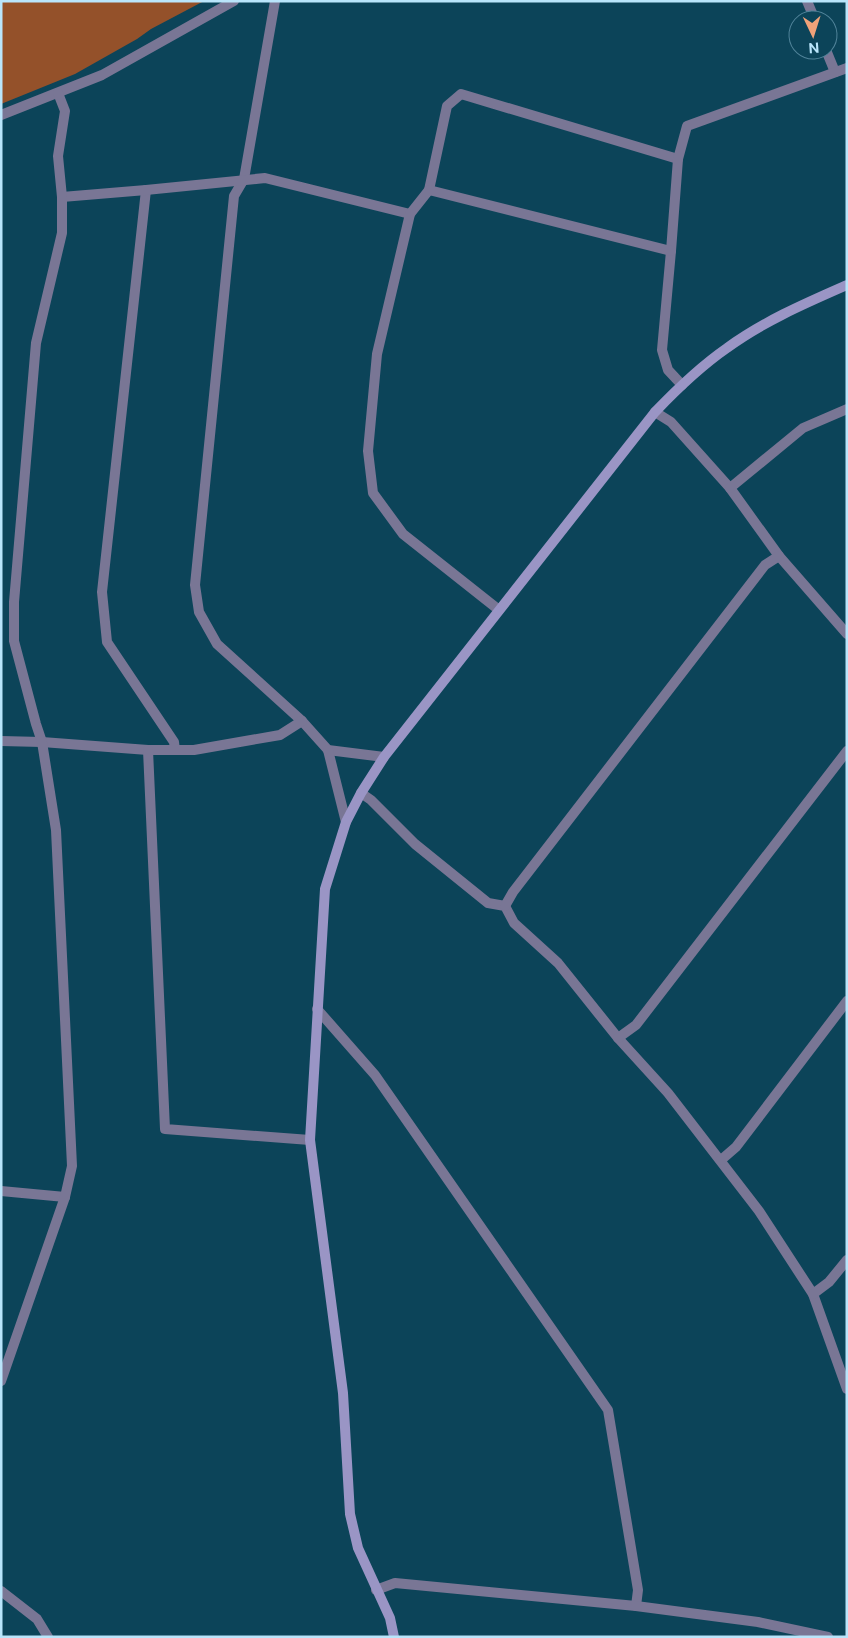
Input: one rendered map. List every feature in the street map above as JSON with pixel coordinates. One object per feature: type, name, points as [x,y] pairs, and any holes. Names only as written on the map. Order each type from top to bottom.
[{"type":"street","points":[[1,115],[102,75],[234,1]]},
{"type":"street","points":[[275,1],[244,179],[234,196],[195,585],[199,612],[217,644],[302,721],[328,750],[346,822]]},
{"type":"street","points":[[830,60],[835,72]]},
{"type":"street","points":[[682,385],[668,370],[662,350],[672,251],[678,159],[687,126],[847,68]]},
{"type":"street","points":[[1,1381],[65,1197],[72,1166],[56,830],[42,742],[14,641],[14,602],[36,343],[62,234],[62,197],[58,156],[65,111],[58,93]]},
{"type":"street","points":[[499,610],[403,534],[373,493],[368,451],[377,354],[410,214],[429,190],[447,106],[461,94],[678,159]]},
{"type":"street","points":[[62,197],[265,178],[410,214]]},
{"type":"street","points":[[146,190],[102,592],[107,642],[174,742],[175,750]]},
{"type":"street","points":[[429,190],[672,251]]},
{"type":"street","points":[[394,1637],[390,1618],[358,1548],[350,1514],[343,1393],[310,1140],[325,889],[346,822],[361,793],[384,757],[655,412],[682,385],[727,347],[784,314],[847,285]]},
{"type":"street","points":[[730,488],[802,428],[847,409]]},
{"type":"street","points":[[655,412],[671,422],[730,488],[779,556],[847,634]]},
{"type":"street","points":[[505,906],[513,892],[765,565],[779,556]]},
{"type":"street","points":[[1,741],[42,742],[148,750],[194,750],[280,735],[302,721]]},
{"type":"street","points":[[148,750],[164,1129],[310,1140]]},
{"type":"street","points":[[328,750],[384,757]]},
{"type":"street","points":[[618,1038],[636,1025],[847,751]]},
{"type":"street","points":[[361,793],[371,800],[415,844],[488,903],[505,906]]},
{"type":"street","points":[[505,906],[514,923],[558,963],[618,1038],[668,1093],[759,1211],[813,1294],[847,1389]]},
{"type":"street","points":[[721,1160],[736,1147],[847,1001]]},
{"type":"street","points":[[317,1010],[375,1075],[608,1410],[638,1590],[636,1606]]},
{"type":"street","points":[[1,1191],[65,1197]]},
{"type":"street","points":[[813,1294],[829,1282],[847,1260]]},
{"type":"street","points":[[376,1590],[395,1583],[636,1606],[758,1622],[828,1637]]},
{"type":"street","points":[[1,1591],[37,1619],[48,1637]]},
{"type":"shaded area","points":[[1,1],[204,1],[151,29],[75,74],[1,104]]}]
